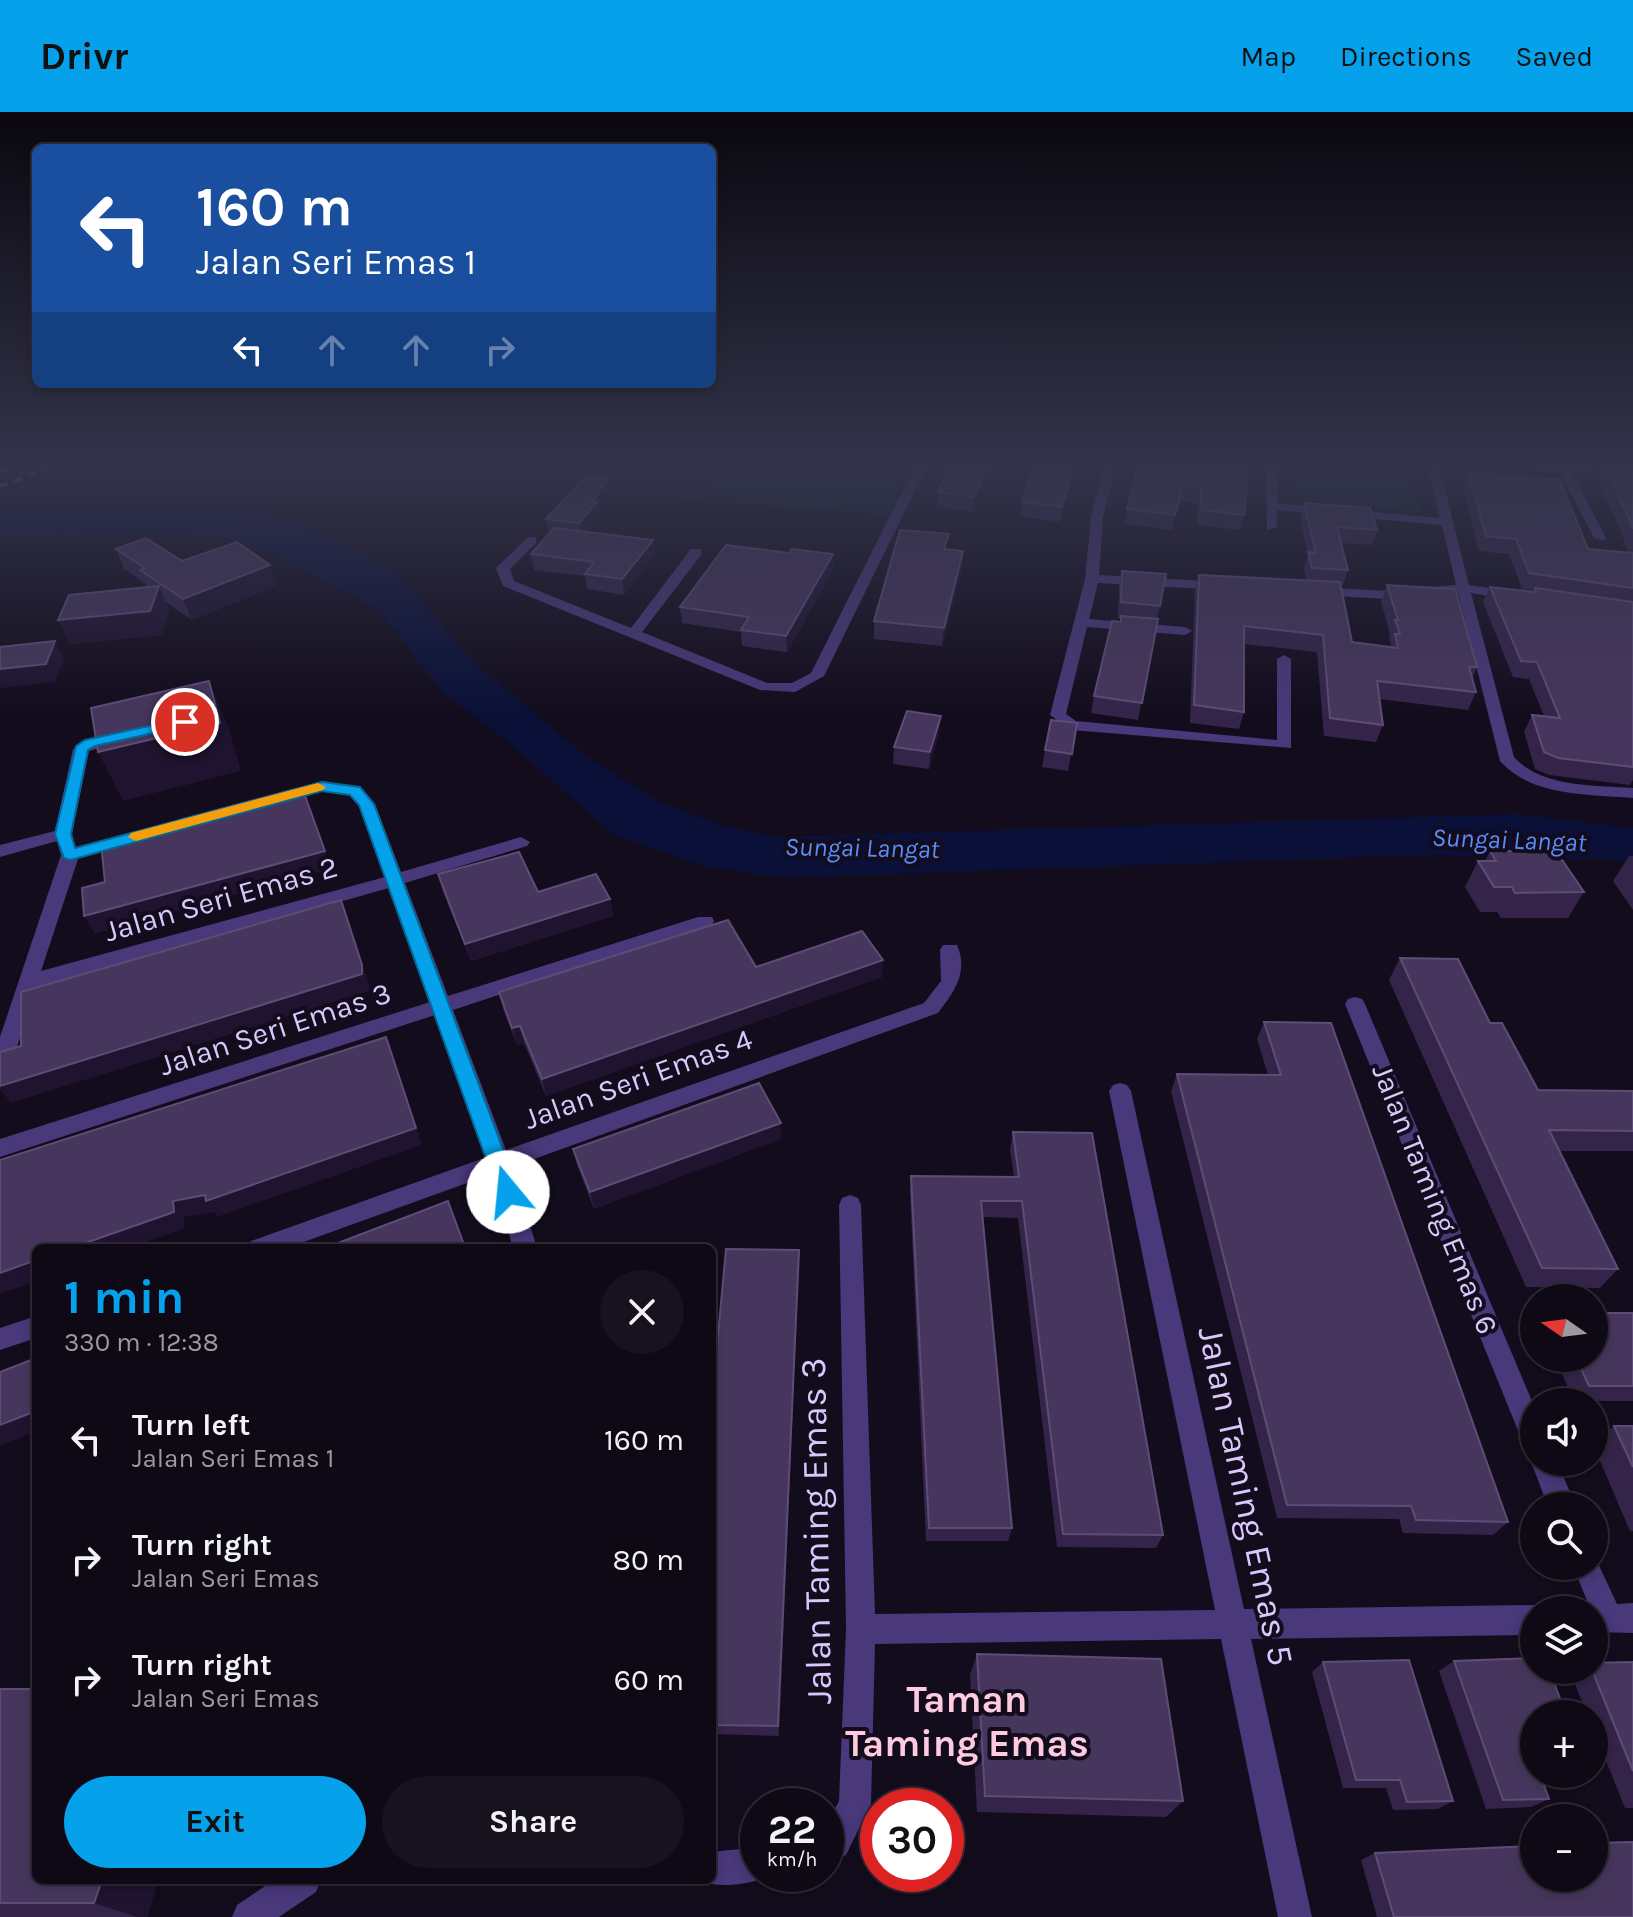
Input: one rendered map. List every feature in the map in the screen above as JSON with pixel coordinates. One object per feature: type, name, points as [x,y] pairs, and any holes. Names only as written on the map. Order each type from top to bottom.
[{"type":"street","points":[[521,550],[503,568],[508,583],[765,687],[795,688],[817,676],[879,550]]},
{"type":"street","points":[[1094,550],[1092,579],[1058,715],[1072,725],[1285,745],[1284,659]]},
{"type":"street","points":[[1456,550],[1506,758],[1512,768],[1535,781],[1633,793]]},
{"type":"street","points":[[634,634],[696,552]]},
{"type":"street","points":[[1092,579],[1232,586]]},
{"type":"street","points":[[1295,590],[1389,595],[1466,588],[1527,598]]},
{"type":"street","points":[[1081,622],[1185,631]]},
{"type":"street","points":[[0,1068],[70,855],[63,834],[81,749],[90,743],[145,731]]},
{"type":"street","points":[[173,826],[322,786],[354,791],[367,804],[500,1163],[524,1244]]},
{"type":"street","points":[[0,851],[63,834]]},
{"type":"street","points":[[70,855],[144,835]]},
{"type":"street","name":"Jalan Seri Emas 2","points":[[28,982],[521,842]]},
{"type":"street","name":"Jalan Seri Emas 3","points":[[0,1148],[705,921]]},
{"type":"street","name":"Jalan Seri Emas 4","points":[[270,1244],[931,1008],[951,982],[950,950]]},
{"type":"street","name":"Jalan Taming Emas 6","points":[[1355,1004],[1520,1404]]},
{"type":"street","name":"Jalan Taming Emas 5","points":[[1120,1091],[1295,1917]]},
{"type":"street","name":"Jalan Taming Emas 3","points":[[844,1824],[855,1804],[861,1629],[850,1205]]},
{"type":"street","points":[[0,1339],[32,1328]]},
{"type":"street","points":[[1594,1580],[1612,1619]]},
{"type":"street","points":[[861,1629],[1520,1620]]},
{"type":"street","points":[[716,1869],[740,1866]]},
{"type":"street","points":[[250,1915],[298,1884]]},
{"type":"water","name":"Sungai Langat","points":[[267,550],[355,550],[372,558],[409,586],[473,662],[589,758],[660,802],[721,825],[775,837],[1517,814],[1633,828],[1633,863],[1612,859],[1424,855],[783,878],[703,866],[614,835],[505,739],[444,694],[379,610]]},
{"type":"building","points":[[118,550],[165,550],[182,561],[213,550],[249,550],[270,565],[183,599],[140,570],[145,568]]},
{"type":"building","points":[[534,550],[645,550],[622,579],[585,574],[594,562],[531,554]]},
{"type":"building","points":[[722,550],[789,553],[802,550],[833,554],[786,636],[741,630],[749,617],[680,607]]},
{"type":"building","points":[[894,550],[963,551],[944,628],[874,621]]},
{"type":"building","points":[[1315,550],[1343,550],[1348,570],[1312,568],[1308,552],[1316,553]]},
{"type":"building","points":[[1520,550],[1633,553],[1633,588],[1529,573]]},
{"type":"building","points":[[1122,571],[1166,574],[1160,606],[1121,602]]},
{"type":"building","points":[[1199,575],[1340,582],[1352,642],[1398,648],[1395,634],[1400,634],[1395,620],[1398,620],[1387,585],[1455,589],[1477,667],[1469,667],[1476,692],[1377,681],[1383,725],[1330,718],[1323,635],[1244,626],[1244,712],[1194,705]]},
{"type":"building","points":[[159,586],[150,611],[58,620],[69,595]]},
{"type":"building","points":[[1490,587],[1536,592],[1535,588],[1633,602],[1633,767],[1558,758],[1544,752],[1532,715],[1560,718],[1537,662],[1521,661]]},
{"type":"building","points":[[1121,616],[1158,619],[1142,703],[1094,696],[1112,621],[1121,622]]},
{"type":"building","points":[[55,641],[46,664],[0,669],[0,647]]},
{"type":"building","points":[[209,681],[220,723],[98,752],[91,708]]},
{"type":"building","points":[[907,711],[941,716],[930,752],[894,747]]},
{"type":"building","points":[[1051,720],[1077,723],[1072,754],[1045,750]]},
{"type":"building","points":[[304,793],[325,851],[84,916],[82,888],[105,882],[101,844]]},
{"type":"building","points":[[1490,851],[1556,851],[1584,892],[1515,893],[1512,887],[1494,887],[1478,861],[1496,861]]},
{"type":"building","points":[[519,852],[538,892],[596,874],[610,899],[465,944],[438,874]]},
{"type":"building","points":[[341,900],[362,965],[362,974],[0,1086],[0,1052],[21,1046],[21,992]]},
{"type":"building","points":[[728,920],[756,967],[862,931],[883,960],[542,1079],[520,1026],[512,1028],[499,992]]},
{"type":"building","points":[[1400,958],[1458,959],[1490,1023],[1502,1023],[1538,1090],[1633,1091],[1633,1131],[1549,1130],[1618,1269],[1542,1268]]},
{"type":"building","points":[[1264,1022],[1331,1023],[1508,1522],[1416,1520],[1411,1506],[1287,1505],[1177,1074],[1281,1075]]},
{"type":"building","points":[[386,1037],[416,1128],[206,1201],[205,1195],[173,1201],[174,1212],[82,1244],[32,1244],[32,1261],[0,1273],[0,1160]]},
{"type":"building","points":[[759,1083],[781,1123],[590,1192],[573,1149]]},
{"type":"building","points":[[1013,1132],[1092,1133],[1163,1535],[1063,1534],[1022,1201],[981,1201],[1012,1528],[929,1528],[911,1176],[1019,1177]]},
{"type":"building","points":[[448,1201],[464,1244],[335,1244]]},
{"type":"building","points":[[726,1249],[799,1250],[778,1726],[716,1725],[716,1357]]},
{"type":"building","points":[[1608,1313],[1633,1313],[1633,1386],[1589,1386],[1582,1372],[1608,1372]]},
{"type":"building","points":[[32,1360],[32,1413],[0,1425],[0,1372]]},
{"type":"building","points":[[1614,1426],[1633,1426],[1633,1467]]},
{"type":"building","points":[[977,1654],[1161,1659],[1183,1801],[985,1796]]},
{"type":"building","points":[[1520,1659],[1520,1684],[1554,1684],[1561,1700],[1520,1700],[1520,1788],[1545,1788],[1549,1799],[1503,1800],[1454,1661]]},
{"type":"building","points":[[1409,1660],[1453,1801],[1407,1802],[1400,1780],[1356,1780],[1323,1662]]},
{"type":"building","points":[[1633,1662],[1633,1771],[1608,1709],[1608,1700],[1604,1700],[1598,1684],[1608,1684],[1608,1663]]},
{"type":"building","points":[[0,1689],[32,1689],[32,1884],[101,1884],[94,1903],[0,1903]]},
{"type":"building","points":[[1633,1842],[1633,1917],[1394,1917],[1375,1853],[1520,1847],[1520,1892],[1608,1892],[1608,1843]]},
{"type":"slow traffic","points":[[136,837],[318,787]]},
{"type":"district","name":"Taman Taming Emas","points":[[967,1721]]},
{"type":"route","points":[[185,722],[90,743],[81,749],[63,834],[70,855],[322,786],[354,791],[367,804],[443,1006],[508,1192]]}]
